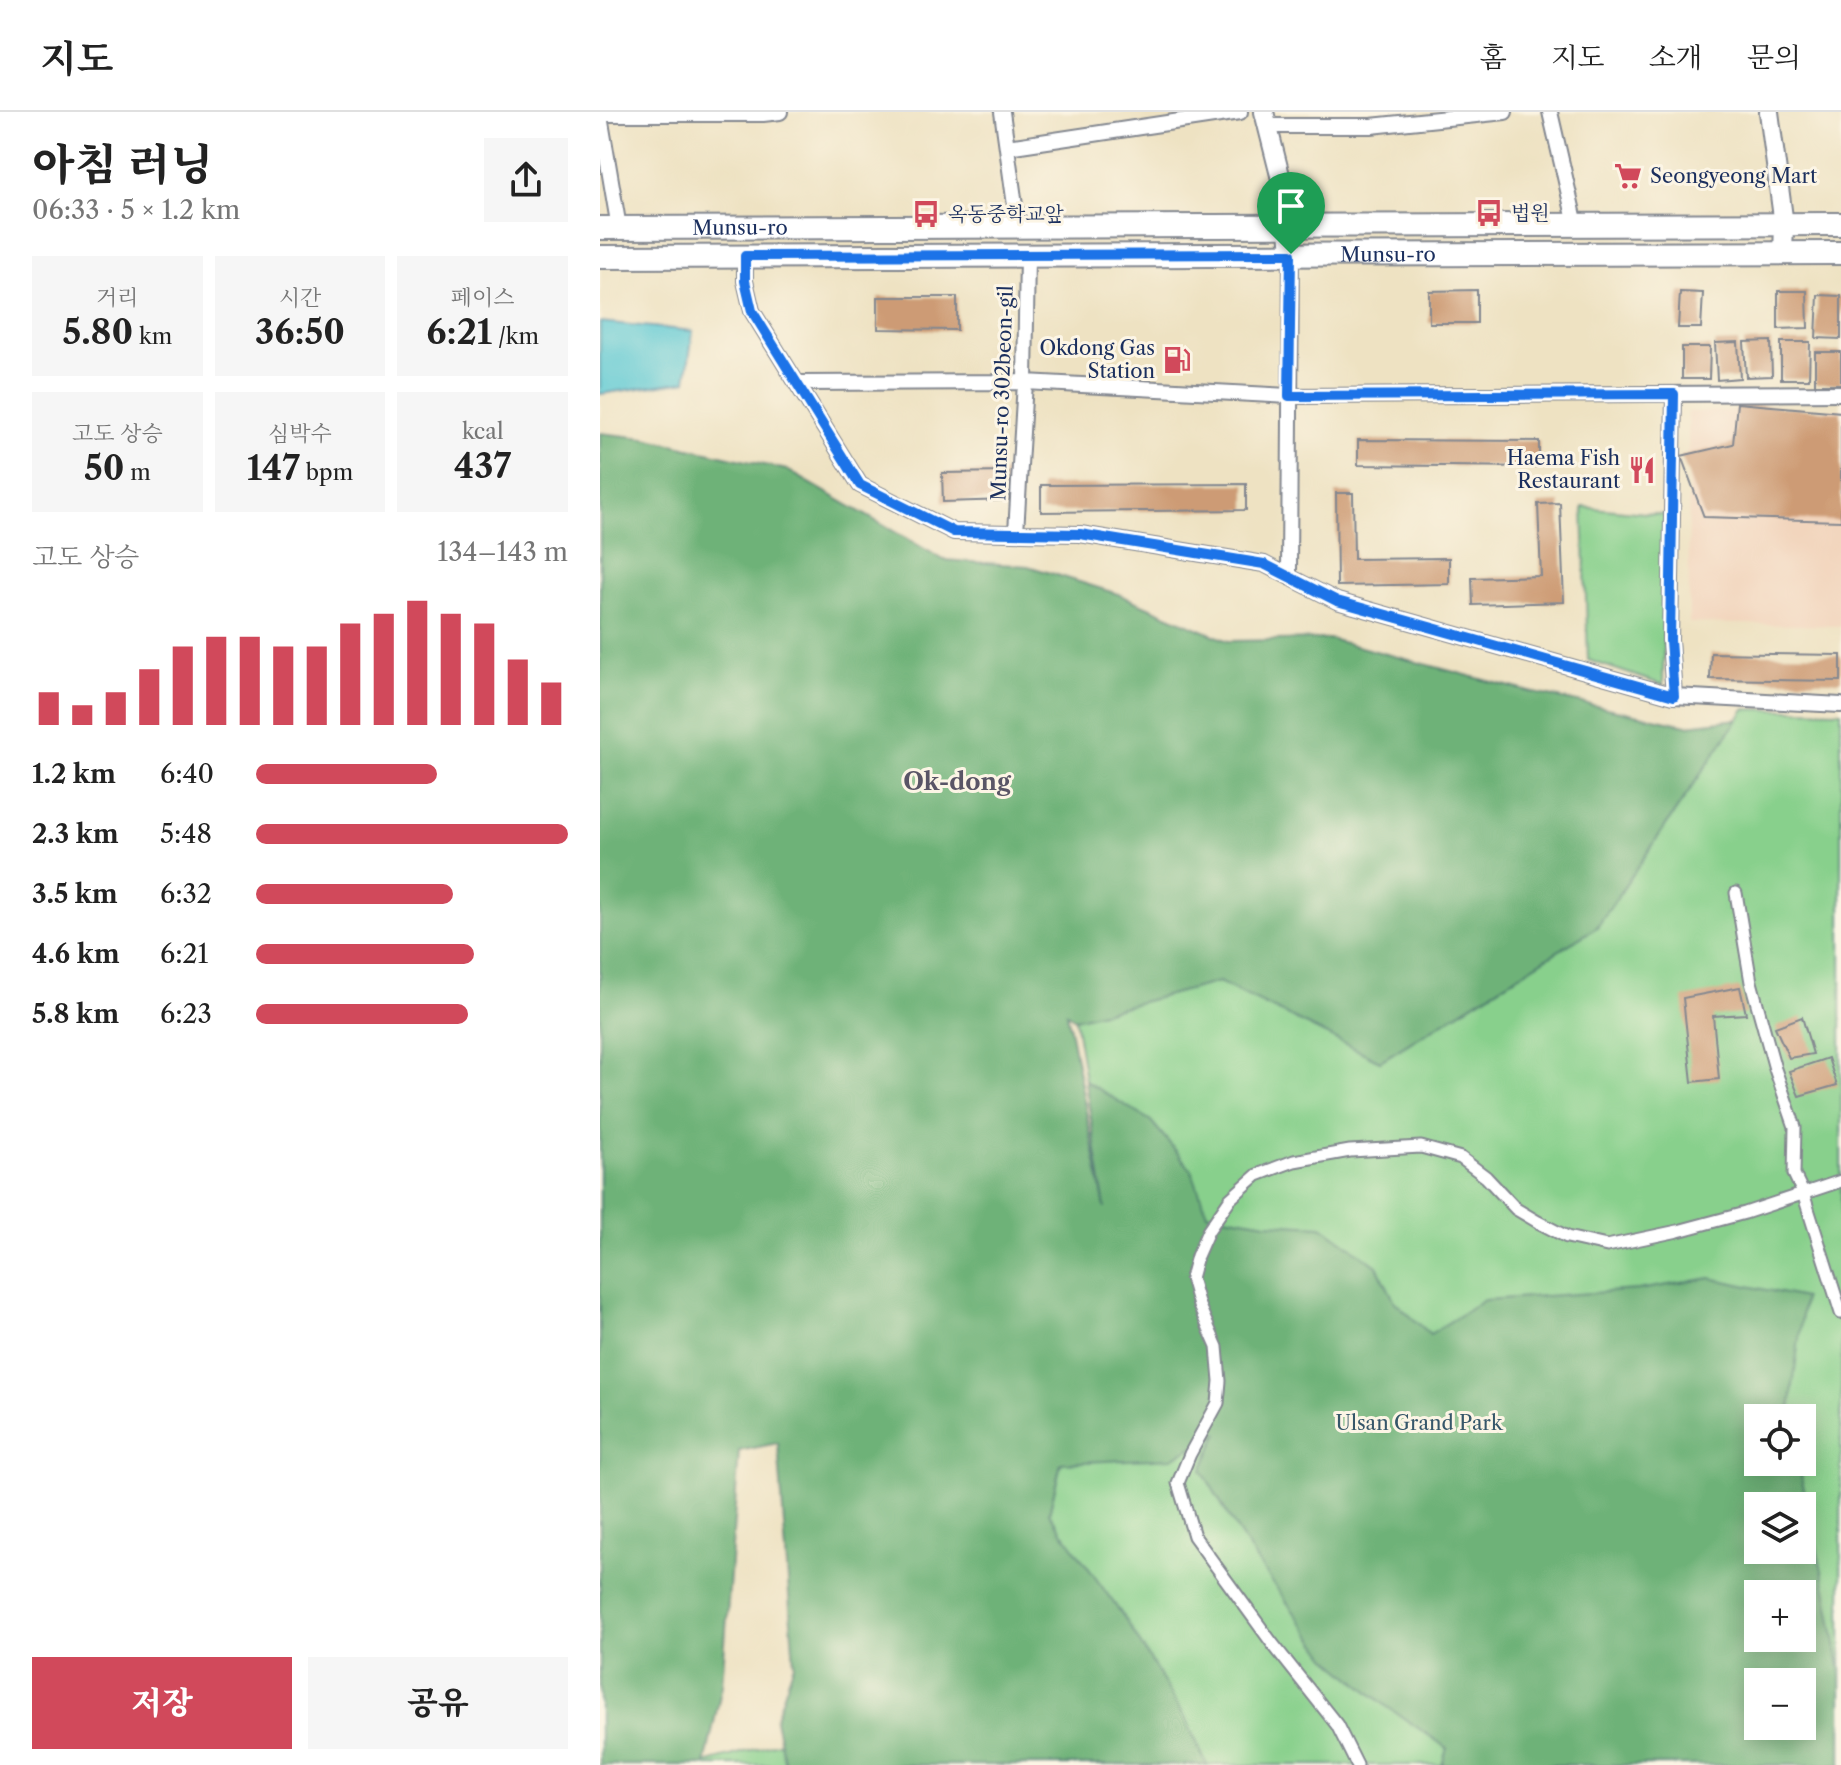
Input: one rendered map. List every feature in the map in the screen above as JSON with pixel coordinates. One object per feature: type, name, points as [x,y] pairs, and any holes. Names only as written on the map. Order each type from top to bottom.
[{"type":"main road","name":"Munsu-ro","points":[[609,228],[1841,224]]},
{"type":"main road","name":"Munsu-ro","points":[[600,257],[1841,253]]},
{"type":"street","points":[[609,228],[600,115],[780,112]]},
{"type":"street","points":[[1002,112],[1018,227]]},
{"type":"street","points":[[1007,147],[1240,112]]},
{"type":"street","points":[[1289,575],[1290,227],[1266,119],[1369,119],[1505,112]]},
{"type":"street","points":[[1550,112],[1576,225]]},
{"type":"street","points":[[1769,112],[1784,225],[1783,253]]},
{"type":"street","name":"Munsu-ro 302beon-gil","points":[[1016,532],[1025,382],[1027,255]]},
{"type":"street","points":[[745,256],[745,281],[752,311],[860,485],[954,532],[1080,534],[1264,564],[1337,601],[1674,696],[1841,705]]},
{"type":"street","points":[[796,383],[1025,382],[1289,396],[1841,393]]},
{"type":"street","points":[[1674,394],[1670,640],[1674,696]]},
{"type":"street","points":[[1736,893],[1751,982],[1795,1127],[1794,1174],[1803,1193],[1841,1313]]},
{"type":"street","points":[[1357,1765],[1337,1725],[1194,1536],[1178,1483],[1218,1403],[1217,1347],[1191,1278],[1208,1231],[1230,1199],[1257,1175],[1294,1161],[1350,1151],[1421,1147],[1461,1158],[1486,1177],[1516,1209],[1538,1222],[1567,1237],[1607,1246],[1745,1213],[1841,1181]]},
{"type":"shaded area","points":[[1841,409],[1841,626],[1689,623],[1688,412]]},
{"type":"green space","points":[[600,433],[645,438],[787,470],[944,560],[1028,566],[1118,594],[1228,641],[1330,639],[1530,692],[1687,725],[1738,719],[1597,927],[1380,1061],[1219,982],[1075,1019],[1067,1013],[1105,1208],[1085,1081],[1151,1121],[1191,1169],[1207,1213],[1267,1223],[1322,1226],[1377,1266],[1395,1302],[1430,1334],[1484,1300],[1638,1290],[1711,1278],[1804,1298],[1791,1404],[1744,1404],[1744,1476],[1801,1476],[1805,1492],[1744,1492],[1744,1564],[1816,1564],[1816,1544],[1841,1672],[1841,1765],[1442,1765],[1447,1748],[1386,1706],[1327,1657],[1259,1564],[1202,1470],[1218,1434],[1172,1458],[1061,1463],[1049,1513],[1126,1620],[1186,1719],[1207,1765],[785,1765],[775,1720],[794,1664],[778,1443],[739,1451],[722,1685],[705,1765],[600,1765]]},
{"type":"green space","points":[[1583,507],[1665,515],[1663,685],[1588,660]]},
{"type":"green space","name":"Ulsan Grand Park","points":[[1745,709],[1841,711],[1841,1765],[697,1765],[906,1708],[1049,1513],[1113,1248],[1075,1019],[1219,982],[1380,1061],[1597,927]]},
{"type":"water","points":[[600,322],[693,331],[686,381],[600,394]]},
{"type":"building","points":[[1477,290],[1477,323],[1429,323],[1429,291]]},
{"type":"building","points":[[1778,291],[1807,291],[1808,328],[1778,329]]},
{"type":"building","points":[[1680,292],[1703,293],[1701,328],[1678,328]]},
{"type":"building","points":[[1818,295],[1841,296],[1841,339],[1816,338]]},
{"type":"building","points":[[878,297],[957,297],[957,330],[878,329]]},
{"type":"building","points":[[1771,341],[1772,376],[1746,377],[1744,342]]},
{"type":"building","points":[[1738,342],[1740,378],[1717,380],[1715,343]]},
{"type":"building","points":[[1781,342],[1810,342],[1809,379],[1781,379]]},
{"type":"building","points":[[1682,347],[1710,347],[1709,379],[1682,379]]},
{"type":"building","points":[[1815,352],[1841,352],[1841,384],[1815,384]]},
{"type":"building","points":[[1737,403],[1841,412],[1841,521],[1704,517],[1681,456],[1733,444]]},
{"type":"building","points":[[1358,440],[1539,441],[1539,467],[1358,465]]},
{"type":"building","points":[[1008,472],[1009,500],[943,502],[942,473]]},
{"type":"building","points":[[1246,484],[1246,510],[1041,512],[1041,485]]},
{"type":"building","points":[[1336,493],[1353,493],[1354,559],[1449,558],[1449,584],[1337,586]]},
{"type":"building","points":[[1560,503],[1564,602],[1473,605],[1472,578],[1541,576],[1538,504]]},
{"type":"building","points":[[1711,653],[1841,655],[1841,681],[1710,679]]},
{"type":"building","points":[[1740,987],[1746,1014],[1713,1016],[1719,1079],[1692,1082],[1683,998]]},
{"type":"building","points":[[1802,1017],[1813,1054],[1789,1058],[1775,1027]]},
{"type":"building","points":[[1828,1058],[1837,1085],[1799,1096],[1789,1071]]},
{"type":"place","name":"Seongyeong Mart","points":[[1628,176]]},
{"type":"place","name":"법원","points":[[1489,213]]},
{"type":"place","name":"옥동중학교앞","points":[[926,214]]},
{"type":"place","name":"Okdong Gas Station","points":[[1177,360]]},
{"type":"place","name":"Haema Fish Restaurant","points":[[1642,470]]},
{"type":"district","name":"Ok-dong","points":[[957,781]]},
{"type":"route","points":[[1291,254],[1289,396],[1674,394],[1670,640],[1674,696],[1337,601],[1264,564],[1080,534],[954,532],[860,485],[752,311],[745,281],[745,256],[1291,254]]}]
